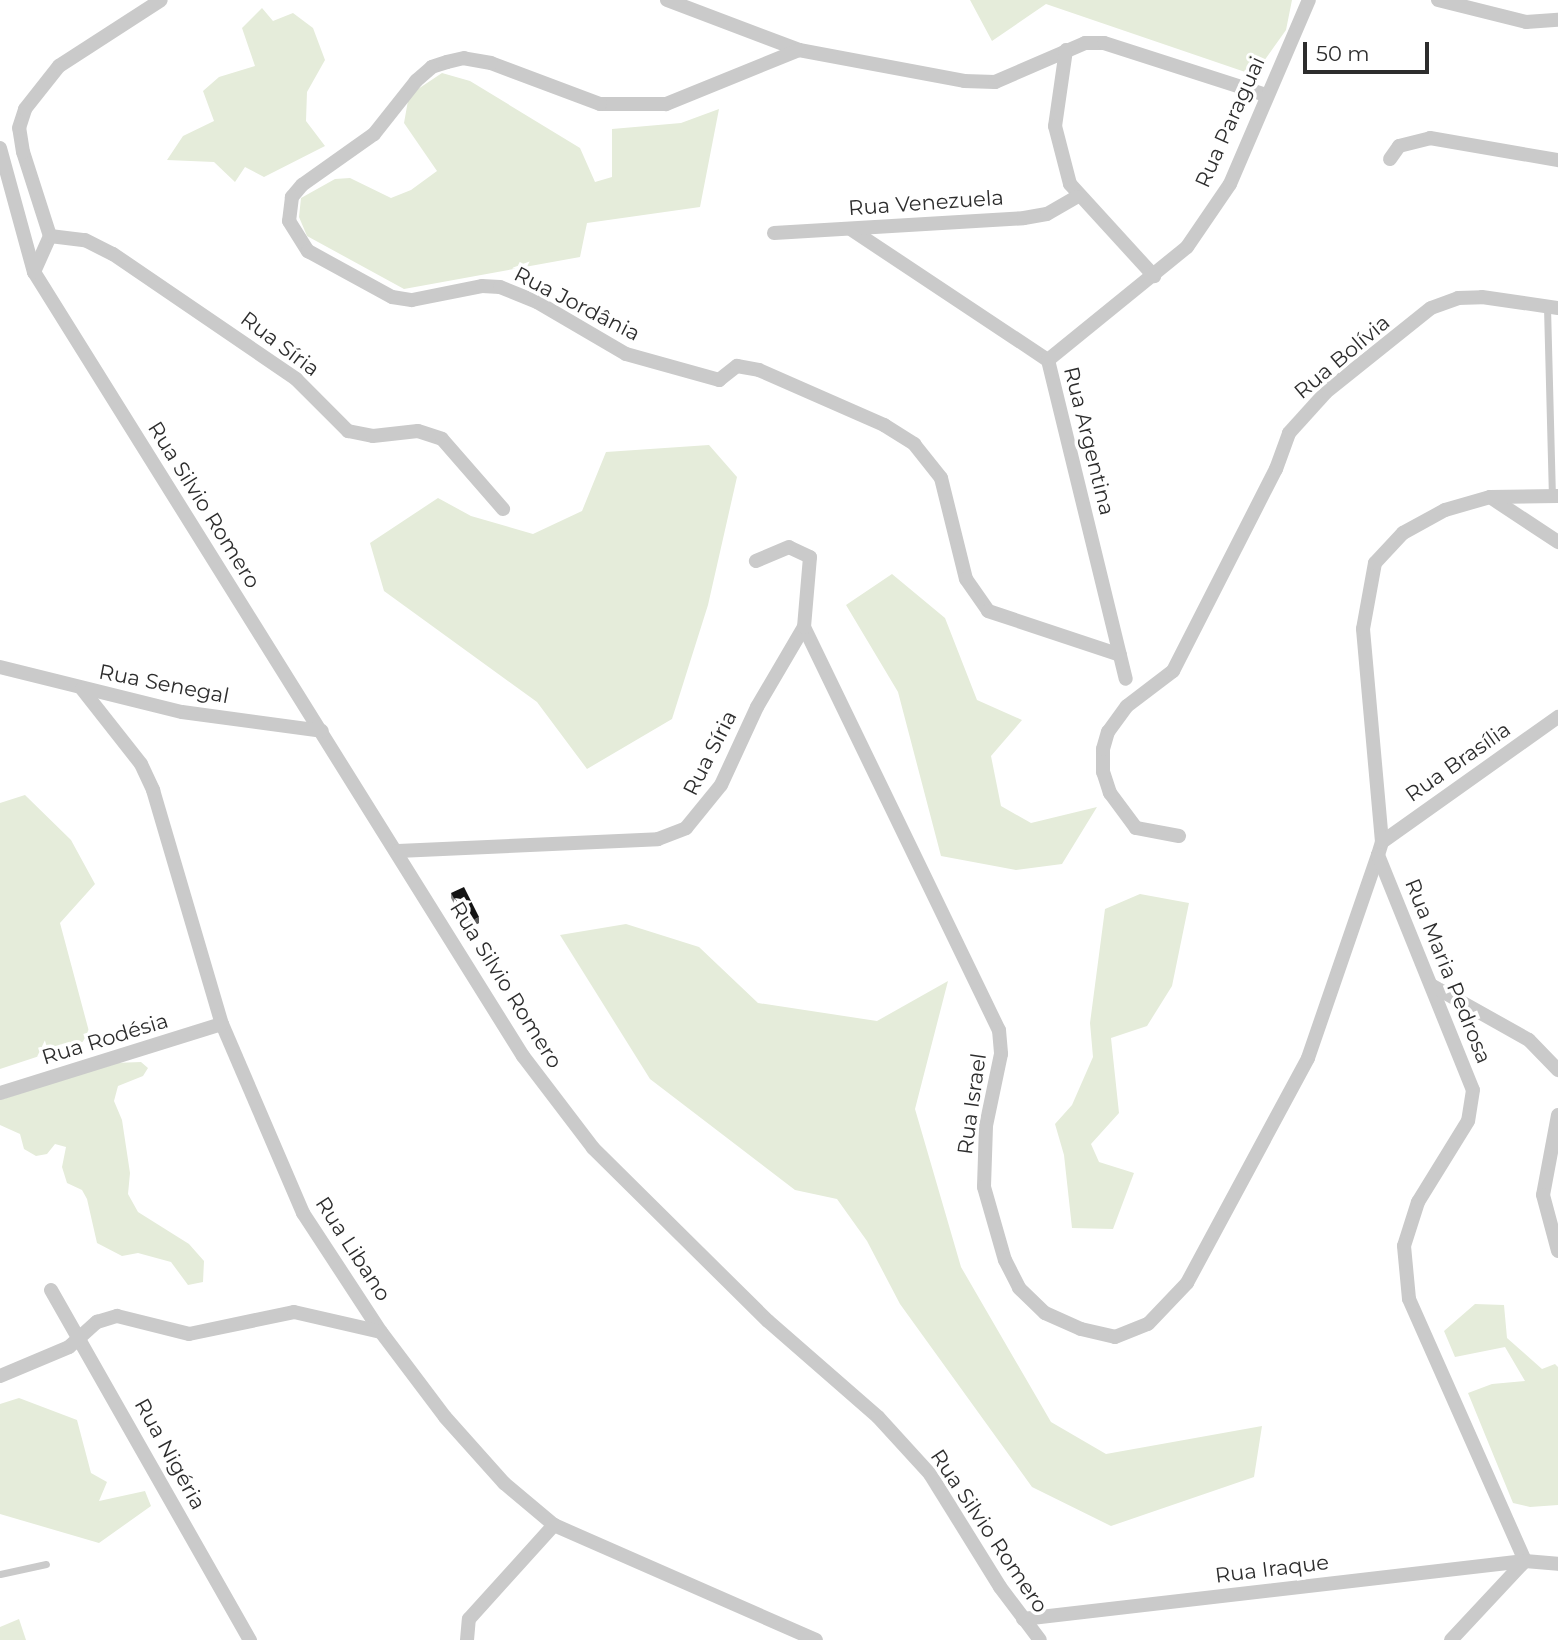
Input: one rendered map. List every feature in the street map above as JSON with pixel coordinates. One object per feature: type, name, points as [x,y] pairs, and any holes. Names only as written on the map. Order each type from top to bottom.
[{"type":"street","points":[[34,272],[50,236],[23,152],[19,128],[25,109],[60,66],[161,0]]},
{"type":"street","points":[[667,0],[799,50],[952,79],[995,82],[1066,50],[1104,43],[1266,95]]},
{"type":"street","name":"Rua Paraguai","points":[[1048,360],[1187,247],[1230,184],[1308,0]]},
{"type":"street","points":[[1438,0],[1526,22],[1558,20]]},
{"type":"street","name":"Rua Jordânia","points":[[799,50],[666,104],[600,104],[491,63],[464,58],[432,67],[416,81],[374,135],[302,184],[292,197],[287,213],[293,235],[308,251],[392,298],[412,300],[482,286],[500,287],[537,302],[626,354],[719,380],[737,366],[760,370],[884,425],[914,444],[941,478],[966,579],[988,611],[1120,655]]},
{"type":"street","points":[[1066,50],[1055,125],[1062,160],[1077,197],[1154,276]]},
{"type":"street","points":[[1390,159],[1399,146],[1430,138],[1558,160]]},
{"type":"street","name":"Rua Silvio Romero","points":[[0,148],[34,272],[398,851],[523,1056],[573,1126],[743,1297],[878,1417],[930,1474],[1023,1619],[1040,1640]]},
{"type":"street","name":"Rua Venezuela","points":[[774,233],[1024,218],[1047,214],[1077,197]]},
{"type":"street","name":"Rua Argentina","points":[[852,230],[1048,360],[1126,679]]},
{"type":"street","name":"Rua Síria","points":[[50,236],[85,240],[144,274],[296,379],[348,431],[373,436],[418,431],[442,439],[503,509]]},
{"type":"street","name":"Rua Bolívia","points":[[1179,836],[1136,828],[1114,800],[1103,772],[1103,749],[1117,717],[1173,671],[1276,469],[1289,433],[1326,392],[1431,308],[1458,298],[1482,297],[1552,307]]},
{"type":"street","name":"Rua Maria Pedrosa","points":[[1525,1561],[1409,1299],[1404,1246],[1418,1202],[1468,1121],[1473,1090],[1380,848],[1363,629],[1369,579],[1375,563],[1403,533],[1445,510],[1490,497],[1555,496]]},
{"type":"street","points":[[1490,497],[1558,542]]},
{"type":"street","name":"Rua Síria","points":[[398,851],[658,839],[686,828],[720,785],[747,726],[804,627],[810,557],[789,547],[756,561]]},
{"type":"street","name":"Rua Israel","points":[[804,627],[999,1030],[999,1081],[986,1126],[984,1187],[1004,1260],[1019,1288],[1045,1313],[1081,1329],[1115,1337],[1148,1324],[1187,1283],[1308,1058],[1380,848]]},
{"type":"street","name":"Rua Senegal","points":[[0,667],[182,712],[322,731]]},
{"type":"street","name":"Rua Libano","points":[[82,689],[141,764],[153,790],[222,1024],[303,1213],[381,1332],[478,1455],[554,1525],[816,1640]]},
{"type":"street","name":"Rua Brasília","points":[[1380,848],[1558,717]]},
{"type":"street","points":[[1431,985],[1529,1040],[1558,1070]]},
{"type":"street","name":"Rua Rodésia","points":[[0,1093],[222,1024]]},
{"type":"street","points":[[1558,1115],[1543,1195],[1558,1251]]},
{"type":"street","name":"Rua Nigéria","points":[[51,1290],[250,1640]]},
{"type":"street","points":[[0,1376],[81,1339],[97,1322],[117,1316],[189,1334],[294,1312],[381,1332]]},
{"type":"street","points":[[467,1640],[469,1619],[554,1525]]},
{"type":"street","points":[[1451,1640],[1525,1561]]},
{"type":"street","name":"Rua Iraque","points":[[1023,1619],[1525,1561],[1558,1564]]},
{"type":"lane","points":[[1552,307],[1555,496]]},
{"type":"lane","points":[[0,1574],[46,1564]]},
{"type":"green space","points":[[970,0],[1292,0],[1286,30],[1254,75],[1046,4],[992,41]]},
{"type":"green space","points":[[262,8],[273,21],[293,13],[313,28],[325,60],[307,92],[306,121],[325,146],[264,177],[245,167],[235,182],[214,162],[167,160],[183,136],[214,121],[203,91],[219,77],[255,66],[242,28]]},
{"type":"green space","points":[[442,73],[470,81],[580,148],[595,182],[612,177],[612,129],[681,123],[719,109],[700,207],[587,223],[580,257],[404,289],[307,236],[299,217],[301,198],[335,179],[350,178],[391,198],[411,190],[437,171],[404,123],[409,95]]},
{"type":"green space","points":[[709,445],[737,477],[708,605],[672,719],[587,769],[537,702],[384,591],[370,543],[438,498],[471,516],[533,534],[582,511],[606,452]]},
{"type":"green space","points":[[892,574],[945,618],[977,700],[1022,720],[991,756],[1001,806],[1031,823],[1097,807],[1062,864],[1016,870],[941,856],[898,692],[846,605]]},
{"type":"green space","points":[[25,795],[71,840],[95,884],[60,923],[91,1039],[0,1069],[0,803]]},
{"type":"green space","points":[[1140,894],[1189,903],[1172,986],[1147,1026],[1111,1038],[1119,1113],[1091,1144],[1099,1162],[1134,1173],[1113,1229],[1072,1228],[1064,1155],[1055,1124],[1072,1105],[1093,1057],[1090,1023],[1105,909]]},
{"type":"green space","points":[[626,924],[699,947],[758,1003],[877,1021],[948,981],[915,1109],[961,1267],[1051,1422],[1106,1454],[1262,1426],[1254,1477],[1111,1526],[1032,1487],[900,1304],[867,1241],[837,1199],[795,1190],[650,1079],[560,935]]},
{"type":"green space","points":[[141,1062],[148,1068],[143,1076],[118,1086],[114,1101],[122,1120],[130,1173],[128,1194],[138,1212],[189,1244],[204,1261],[203,1282],[188,1285],[171,1262],[138,1253],[122,1256],[97,1243],[87,1199],[82,1190],[67,1183],[62,1167],[66,1147],[55,1144],[47,1154],[36,1156],[24,1149],[20,1134],[0,1125],[0,1100],[114,1063]]},
{"type":"green space","points":[[1475,1304],[1504,1305],[1507,1338],[1542,1369],[1555,1364],[1558,1367],[1558,1505],[1530,1507],[1513,1503],[1468,1393],[1492,1384],[1525,1381],[1505,1347],[1455,1357],[1444,1331]]},
{"type":"green space","points":[[19,1398],[77,1420],[91,1473],[107,1482],[99,1501],[145,1491],[151,1506],[99,1543],[0,1514],[0,1404]]},
{"type":"green space","points":[[19,1619],[26,1640],[0,1640],[0,1627]]},
{"type":"building","points":[[464,887],[479,917],[468,923],[451,893]]}]
